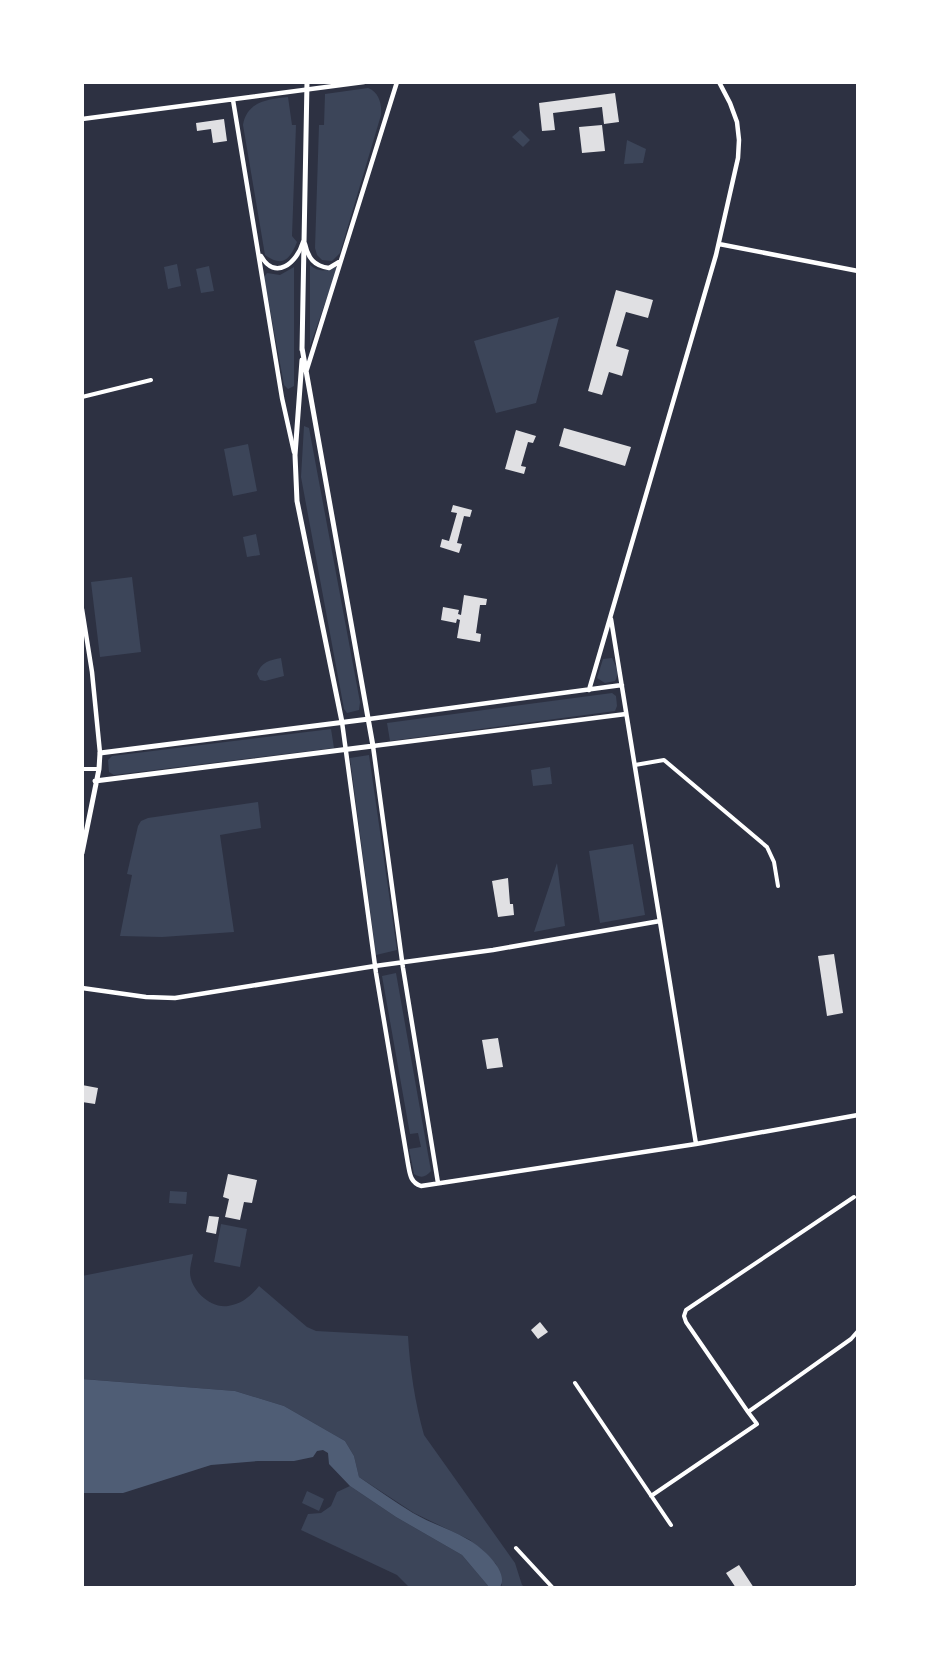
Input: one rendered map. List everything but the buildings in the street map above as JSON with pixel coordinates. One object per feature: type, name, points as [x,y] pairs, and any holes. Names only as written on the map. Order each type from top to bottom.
[{"type":"main road","points":[[308,82],[302,348],[295,455],[297,501],[342,722]]},
{"type":"main road","points":[[96,781],[373,746],[302,348]]},
{"type":"main road","points":[[82,854],[99,769],[100,753],[369,719]]},
{"type":"street","points":[[82,119],[364,82]]},
{"type":"street","points":[[306,372],[397,82]]},
{"type":"street","points":[[590,690],[719,244],[738,158],[739,140],[735,113],[719,82]]},
{"type":"street","points":[[233,100],[282,398],[295,455]]},
{"type":"street","points":[[258,248],[266,263],[273,267],[285,267],[297,257],[304,236]]},
{"type":"street","points":[[304,236],[308,254],[316,264],[329,268],[341,260]]},
{"type":"street","points":[[719,244],[858,271]]},
{"type":"street","points":[[82,397],[151,381]]},
{"type":"street","points":[[82,609],[92,672],[100,753]]},
{"type":"street","points":[[611,618],[696,1144]]},
{"type":"street","points":[[369,719],[622,686]]},
{"type":"street","points":[[438,1183],[402,963],[373,746],[626,714]]},
{"type":"street","points":[[342,722],[375,966],[411,1178],[415,1184],[421,1186],[696,1144],[858,1115]]},
{"type":"street","points":[[635,765],[664,760],[723,808],[767,847],[774,862],[778,886]]},
{"type":"street","points":[[82,769],[99,769]]},
{"type":"street","points":[[82,988],[139,996],[175,998],[493,950],[660,921]]},
{"type":"street","points":[[651,1496],[757,1424],[686,1322],[684,1316],[686,1310],[854,1197]]},
{"type":"street","points":[[748,1412],[851,1339],[858,1331]]},
{"type":"street","points":[[576,1383],[671,1525]]},
{"type":"street","points":[[516,1548],[553,1587]]},
{"type":"shaded area","points":[[368,88],[375,92],[379,99],[381,115],[340,253],[332,261],[322,260],[315,248],[319,125],[324,125],[325,94]]},
{"type":"shaded area","points":[[288,97],[292,125],[296,125],[292,236],[297,242],[289,257],[277,261],[265,255],[243,125],[245,117],[254,106],[266,100]]},
{"type":"shaded area","points":[[520,130],[530,140],[523,147],[512,137]]},
{"type":"shaded area","points":[[627,140],[646,149],[643,163],[624,164]]},
{"type":"shaded area","points":[[177,264],[181,286],[168,289],[164,267]]},
{"type":"shaded area","points":[[310,265],[324,270],[338,266],[310,346]]},
{"type":"shaded area","points":[[209,266],[214,291],[201,293],[196,269]]},
{"type":"shaded area","points":[[294,267],[294,386],[288,389],[284,385],[264,277],[267,273],[280,275]]},
{"type":"shaded area","points":[[559,317],[536,403],[496,413],[474,341]]},
{"type":"shaded area","points":[[304,426],[309,428],[360,702],[359,710],[347,713],[344,709],[301,477]]},
{"type":"shaded area","points":[[248,444],[257,491],[233,496],[224,449]]},
{"type":"shaded area","points":[[256,534],[260,555],[247,557],[243,537]]},
{"type":"shaded area","points":[[132,577],[141,652],[100,657],[91,582]]},
{"type":"shaded area","points":[[281,658],[284,676],[265,681],[260,680],[257,674],[263,664]]},
{"type":"shaded area","points":[[612,658],[617,675],[615,681],[605,683],[597,678],[603,659]]},
{"type":"shaded area","points":[[612,693],[616,696],[615,711],[390,741],[387,723]]},
{"type":"shaded area","points":[[331,729],[334,748],[114,775],[109,772],[108,760],[112,756]]},
{"type":"shaded area","points":[[369,755],[397,950],[376,955],[350,758]]},
{"type":"shaded area","points":[[550,767],[552,784],[533,786],[531,770]]},
{"type":"shaded area","points":[[258,802],[261,828],[220,835],[234,932],[162,937],[120,936],[132,875],[127,874],[141,821],[148,818]]},
{"type":"shaded area","points":[[633,844],[645,915],[600,923],[589,851]]},
{"type":"shaded area","points":[[557,863],[565,926],[534,932]]},
{"type":"shaded area","points":[[396,973],[431,1171],[423,1177],[414,1174],[409,1149],[421,1147],[418,1133],[410,1134],[382,976]]},
{"type":"shaded area","points":[[170,1191],[187,1192],[186,1204],[169,1203]]},
{"type":"shaded area","points":[[221,1224],[247,1229],[240,1267],[214,1262]]},
{"type":"shaded area","points":[[193,1254],[191,1279],[203,1297],[215,1304],[228,1306],[238,1303],[259,1286],[307,1327],[316,1331],[408,1336],[413,1386],[424,1435],[515,1563],[522,1585],[525,1587],[500,1587],[502,1585],[496,1564],[470,1540],[414,1513],[359,1477],[354,1456],[345,1441],[284,1406],[235,1391],[83,1379],[82,1276]]},
{"type":"shaded area","points":[[82,1379],[235,1391],[284,1406],[345,1441],[354,1456],[359,1477],[413,1513],[460,1535],[479,1547],[498,1567],[502,1581],[500,1587],[489,1587],[462,1555],[396,1517],[350,1486],[329,1464],[328,1453],[323,1450],[317,1451],[313,1457],[294,1461],[211,1465],[123,1493],[83,1493]]},
{"type":"shaded area","points":[[350,1486],[396,1517],[462,1555],[489,1587],[409,1587],[397,1575],[301,1530],[308,1514],[321,1513],[331,1506],[337,1492]]},
{"type":"shaded area","points":[[307,1491],[324,1499],[319,1511],[302,1503]]}]
